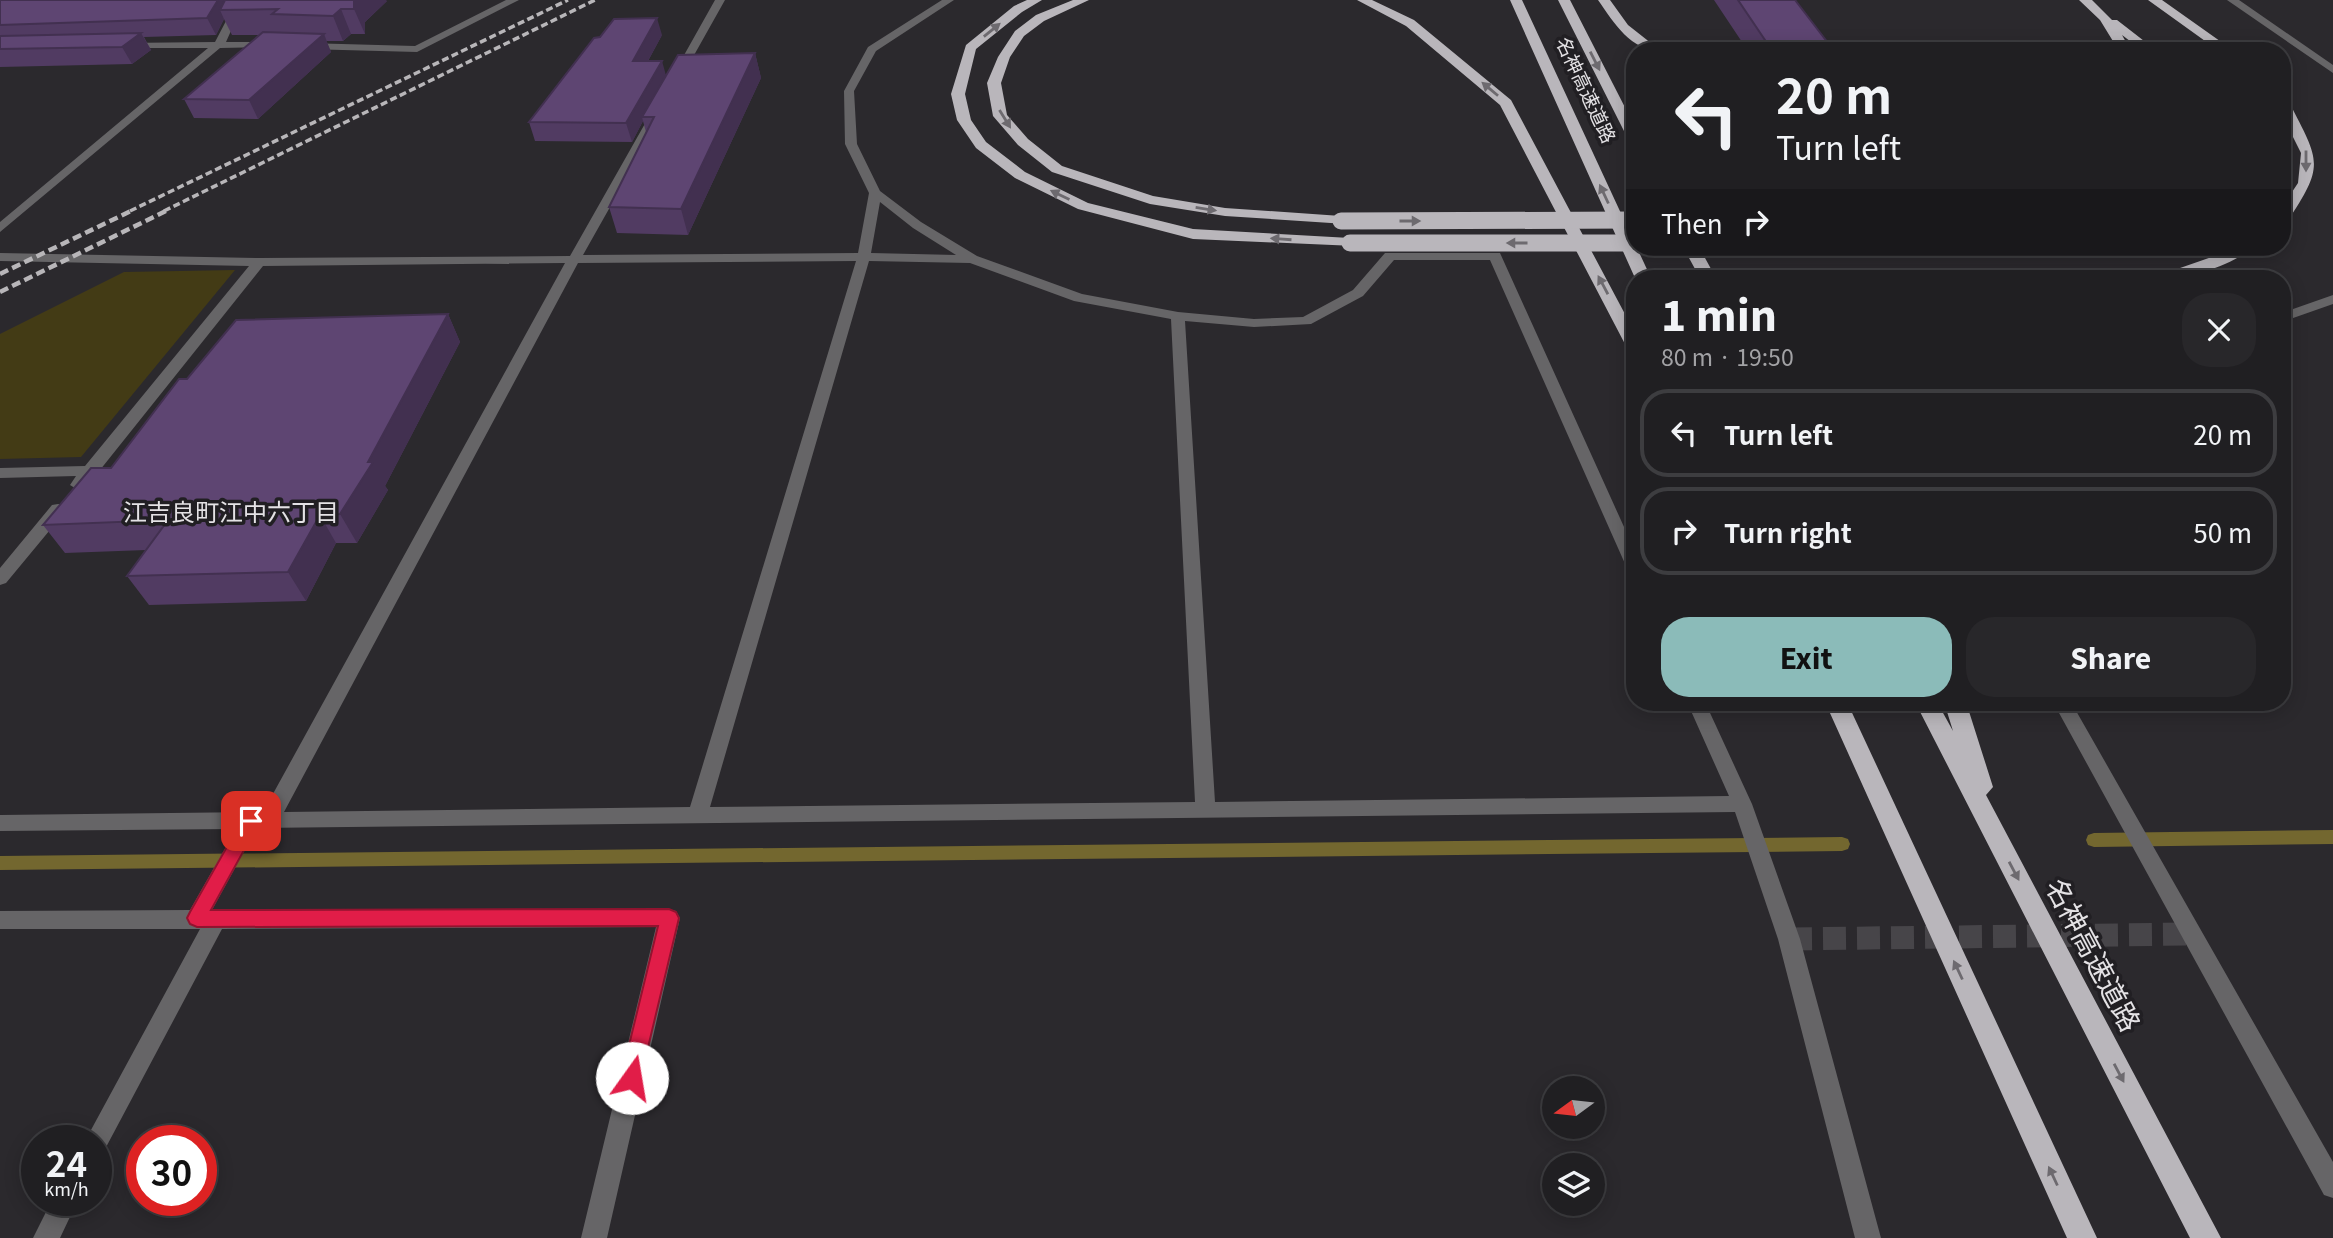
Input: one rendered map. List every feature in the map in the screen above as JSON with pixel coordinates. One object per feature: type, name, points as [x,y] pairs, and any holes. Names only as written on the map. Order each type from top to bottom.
[{"type":"highway","points":[[1036,0],[1018,9],[970,48],[958,94],[964,120],[981,145],[1020,175],[1083,206],[1193,234],[1350,243],[1626,243]]},
{"type":"highway","points":[[1083,0],[1040,18],[1019,34],[1004,57],[994,83],[1000,116],[1023,142],[1058,169],[1150,200],[1225,212],[1341,221],[1626,220]]},
{"type":"highway","points":[[1363,0],[1410,23],[1506,103],[1626,331]]},
{"type":"highway","name":"名神高速道路","points":[[1516,0],[1626,241]]},
{"type":"highway","name":"名神高速道路","points":[[1564,0],[1626,121]]},
{"type":"highway","points":[[1604,0],[1624,28],[1643,42]]},
{"type":"highway","points":[[2085,0],[2138,42]]},
{"type":"highway","points":[[2154,0],[2214,42]]},
{"type":"highway","points":[[2105,18],[2119,42]]},
{"type":"highway","points":[[2184,22],[2194,41]]},
{"type":"highway","points":[[2291,120],[2308,153],[2305,183],[2291,205]]},
{"type":"highway","points":[[2189,270],[2229,256]]},
{"type":"highway","points":[[1826,711],[1936,920]]},
{"type":"highway","points":[[1840,711],[2082,1238]]},
{"type":"highway","name":"名神高速道路","points":[[1931,711],[2206,1238]]},
{"type":"highway","points":[[1958,711],[1996,839]]},
{"type":"street","points":[[0,228],[220,43],[230,23],[252,0]]},
{"type":"street","points":[[299,46],[417,48],[514,0]]},
{"type":"street","points":[[673,83],[720,0]]},
{"type":"street","points":[[950,0],[872,49],[849,91],[851,144],[875,193],[917,225],[972,259],[1079,298],[1178,316],[1254,323],[1306,321],[1358,293],[1390,256],[1495,256],[1626,548]]},
{"type":"street","points":[[2232,0],[2333,70]]},
{"type":"street","points":[[110,46],[220,43],[286,45]]},
{"type":"street","points":[[105,1125],[207,912],[254,825],[660,107]]},
{"type":"street","points":[[697,817],[864,257],[875,193]]},
{"type":"street","points":[[0,257],[258,262],[864,257],[972,259]]},
{"type":"street","points":[[0,579],[258,262]]},
{"type":"street","points":[[2291,315],[2333,299]]},
{"type":"street","points":[[1178,316],[1205,808]]},
{"type":"street","points":[[0,473],[90,471]]},
{"type":"street","points":[[1700,711],[1744,811],[1790,939],[1868,1238]]},
{"type":"street","points":[[2067,711],[2333,1186]]},
{"type":"street","points":[[0,823],[254,825],[1205,808],[1744,811]]},
{"type":"street","points":[[0,920],[207,912],[669,918],[594,1238]]},
{"type":"street","points":[[46,1238],[58,1216]]},
{"type":"shaded area","points":[[235,270],[81,457],[0,459],[0,334],[124,272]]},
{"type":"building","points":[[0,0],[218,0],[207,18],[0,25]]},
{"type":"building","points":[[225,0],[354,0],[354,9],[341,9],[333,16],[272,14],[278,9],[220,10]]},
{"type":"building","points":[[1738,0],[1795,0],[1827,42],[1766,42]]},
{"type":"building","points":[[657,18],[633,61],[662,61],[626,123],[529,122],[594,38],[600,37],[614,19]]},
{"type":"building","points":[[263,32],[324,34],[249,100],[184,99]]},
{"type":"building","points":[[141,33],[122,47],[0,49],[0,36]]},
{"type":"building","points":[[755,53],[681,209],[609,207],[654,117],[642,117],[678,55]]},
{"type":"building","points":[[448,314],[368,462],[373,462],[340,514],[320,515],[288,572],[127,576],[168,520],[43,525],[91,468],[111,468],[179,379],[187,379],[236,320]]},
{"type":"waterway","points":[[2094,840],[2333,837]]},
{"type":"waterway","points":[[0,863],[1842,844]]},
{"type":"tunnel","points":[[1789,939],[2191,934]]},
{"type":"railway","points":[[130,211],[568,0]]},
{"type":"railway","points":[[164,211],[595,0]]},
{"type":"railway","points":[[0,274],[133,210]]},
{"type":"railway","points":[[0,292],[168,210]]},
{"type":"district","name":"江吉良町江中六丁目","points":[[231,513]]},
{"type":"route","points":[[251,821],[197,918],[669,918],[632,1078]]}]
